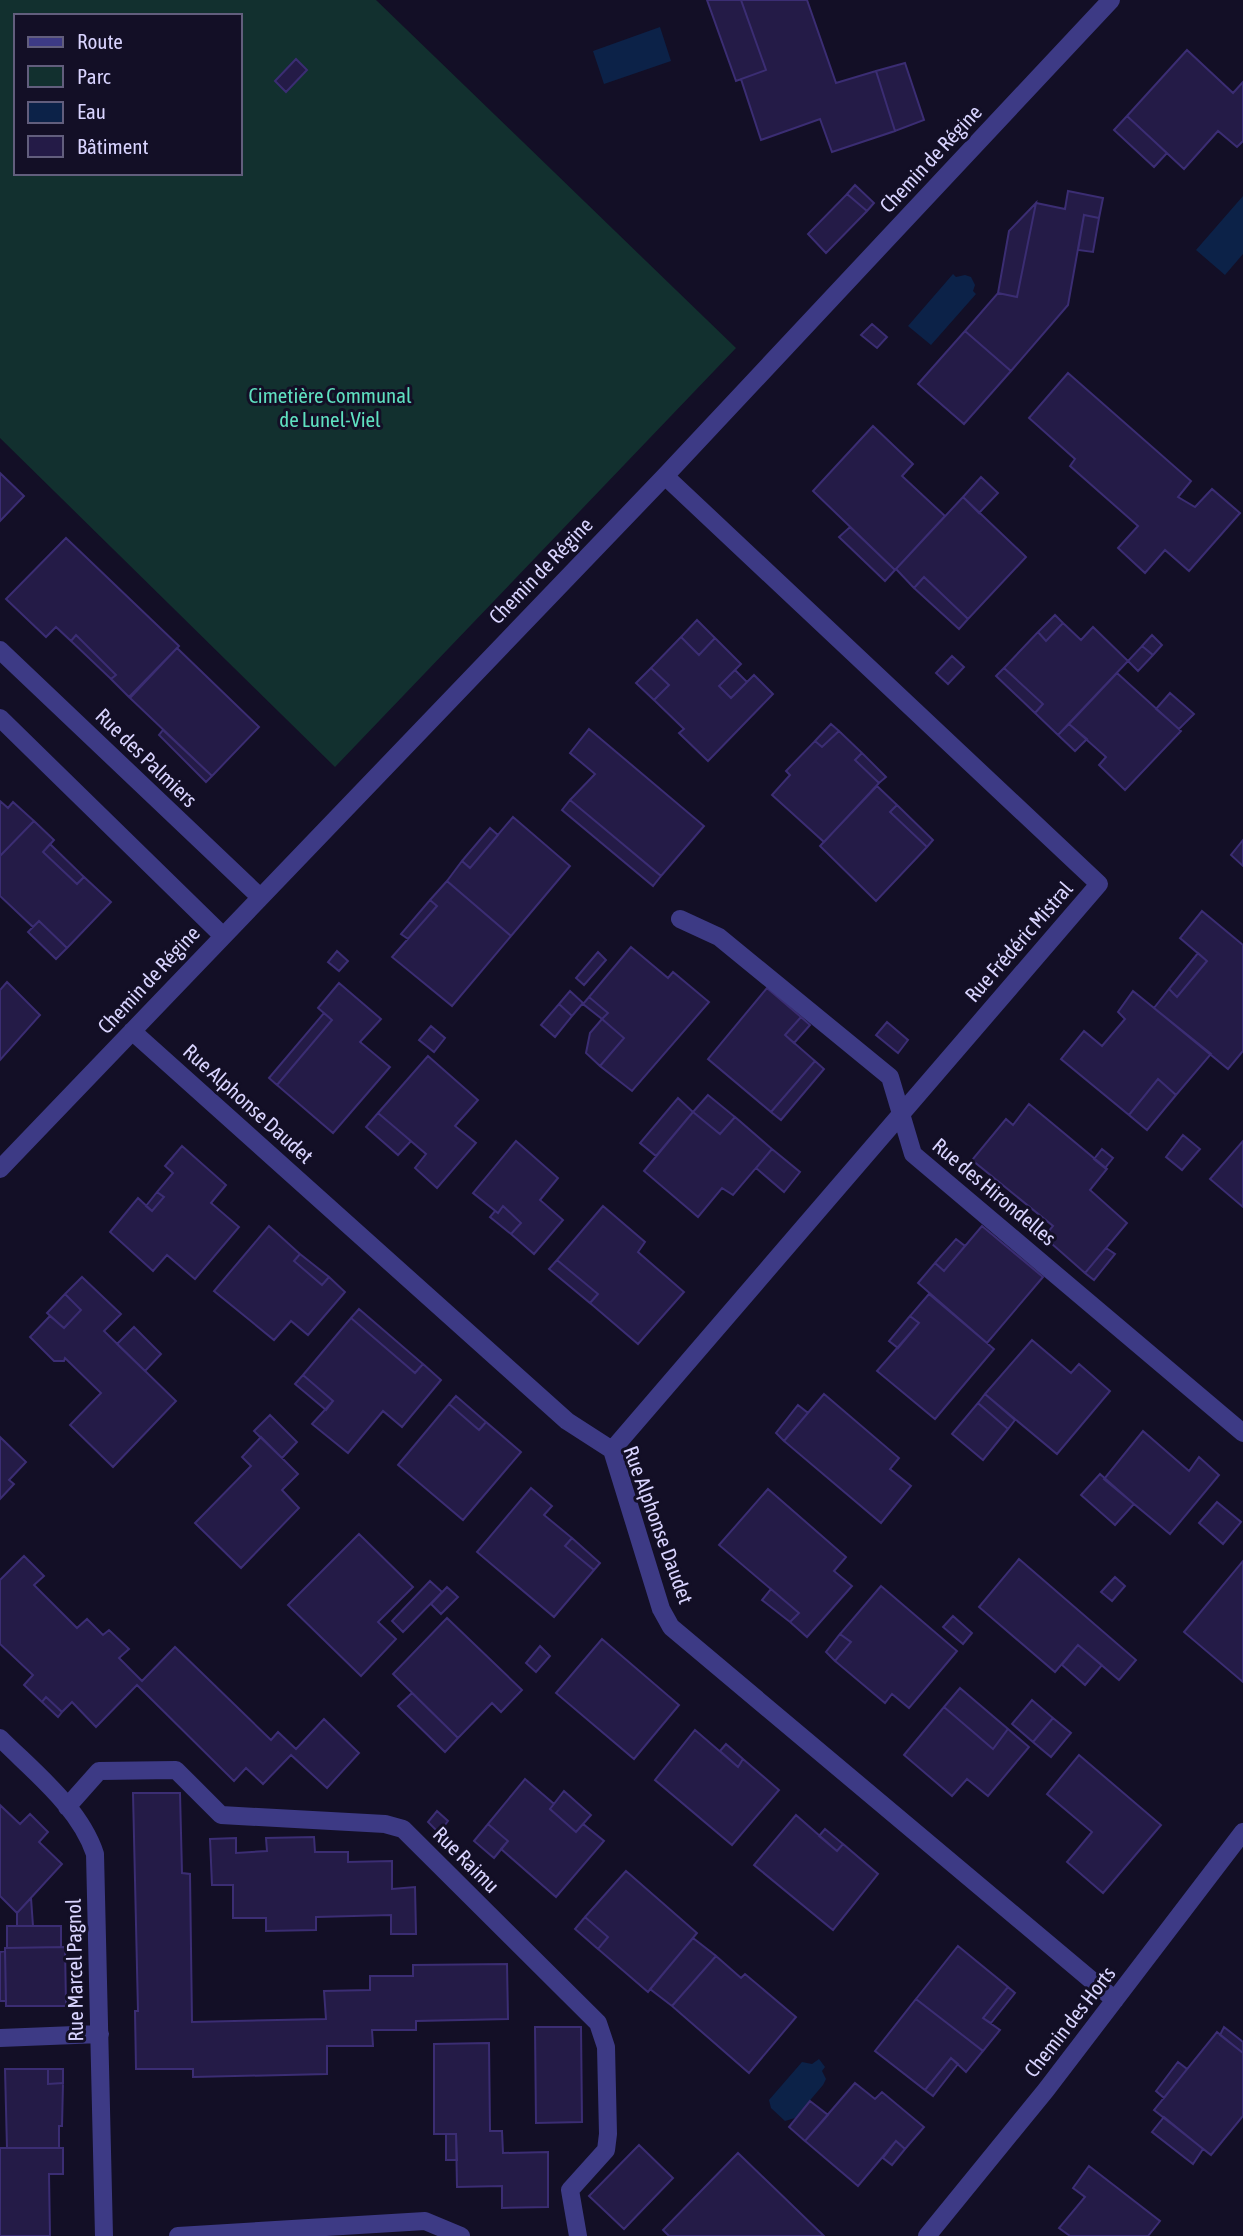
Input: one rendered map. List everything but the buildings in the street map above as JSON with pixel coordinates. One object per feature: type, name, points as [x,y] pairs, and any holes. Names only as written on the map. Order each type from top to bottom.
[{"type":"street","name":"Chemin de Régine","points":[[0,1169],[666,476],[1111,0]]},
{"type":"street","name":"Rue Frédéric Mistral","points":[[612,1450],[1099,884],[666,476]]},
{"type":"street","name":"Rue des Palmiers","points":[[0,650],[260,897]]},
{"type":"street","points":[[0,718],[222,935]]},
{"type":"street","name":"Rue des Hirondelles","points":[[680,919],[719,937],[890,1077],[913,1154],[1243,1433]]},
{"type":"street","name":"Rue Alphonse Daudet","points":[[132,1031],[567,1421],[612,1450],[662,1608],[671,1627],[1115,2000]]},
{"type":"street","name":"Rue Marcel Pagnol","points":[[0,1738],[67,1807],[89,1835],[95,1854],[104,2236]]},
{"type":"street","name":"Rue Raimu","points":[[67,1807],[99,1771],[176,1770],[221,1815],[386,1824],[403,1829],[598,2023],[607,2047],[608,2134],[606,2150],[570,2190],[578,2236]]},
{"type":"street","name":"Chemin des Horts","points":[[928,2236],[1046,2090],[1243,1832]]},
{"type":"street","points":[[0,2038],[100,2034]]},
{"type":"street","points":[[178,2236],[425,2221],[461,2236]]},
{"type":"green space","name":"Cimetière Communal de Lunel-Viel","points":[[0,0],[376,0],[736,348],[335,767],[0,438]]},
{"type":"water","points":[[660,27],[671,61],[604,84],[593,51]]},
{"type":"water","points":[[1243,196],[1243,254],[1225,275],[1196,250]]},
{"type":"water","points":[[953,274],[956,277],[971,277],[976,294],[931,345],[908,326]]},
{"type":"water","points":[[819,2059],[825,2067],[822,2071],[826,2079],[823,2085],[795,2118],[785,2121],[771,2108],[769,2100],[802,2062],[812,2064]]}]
